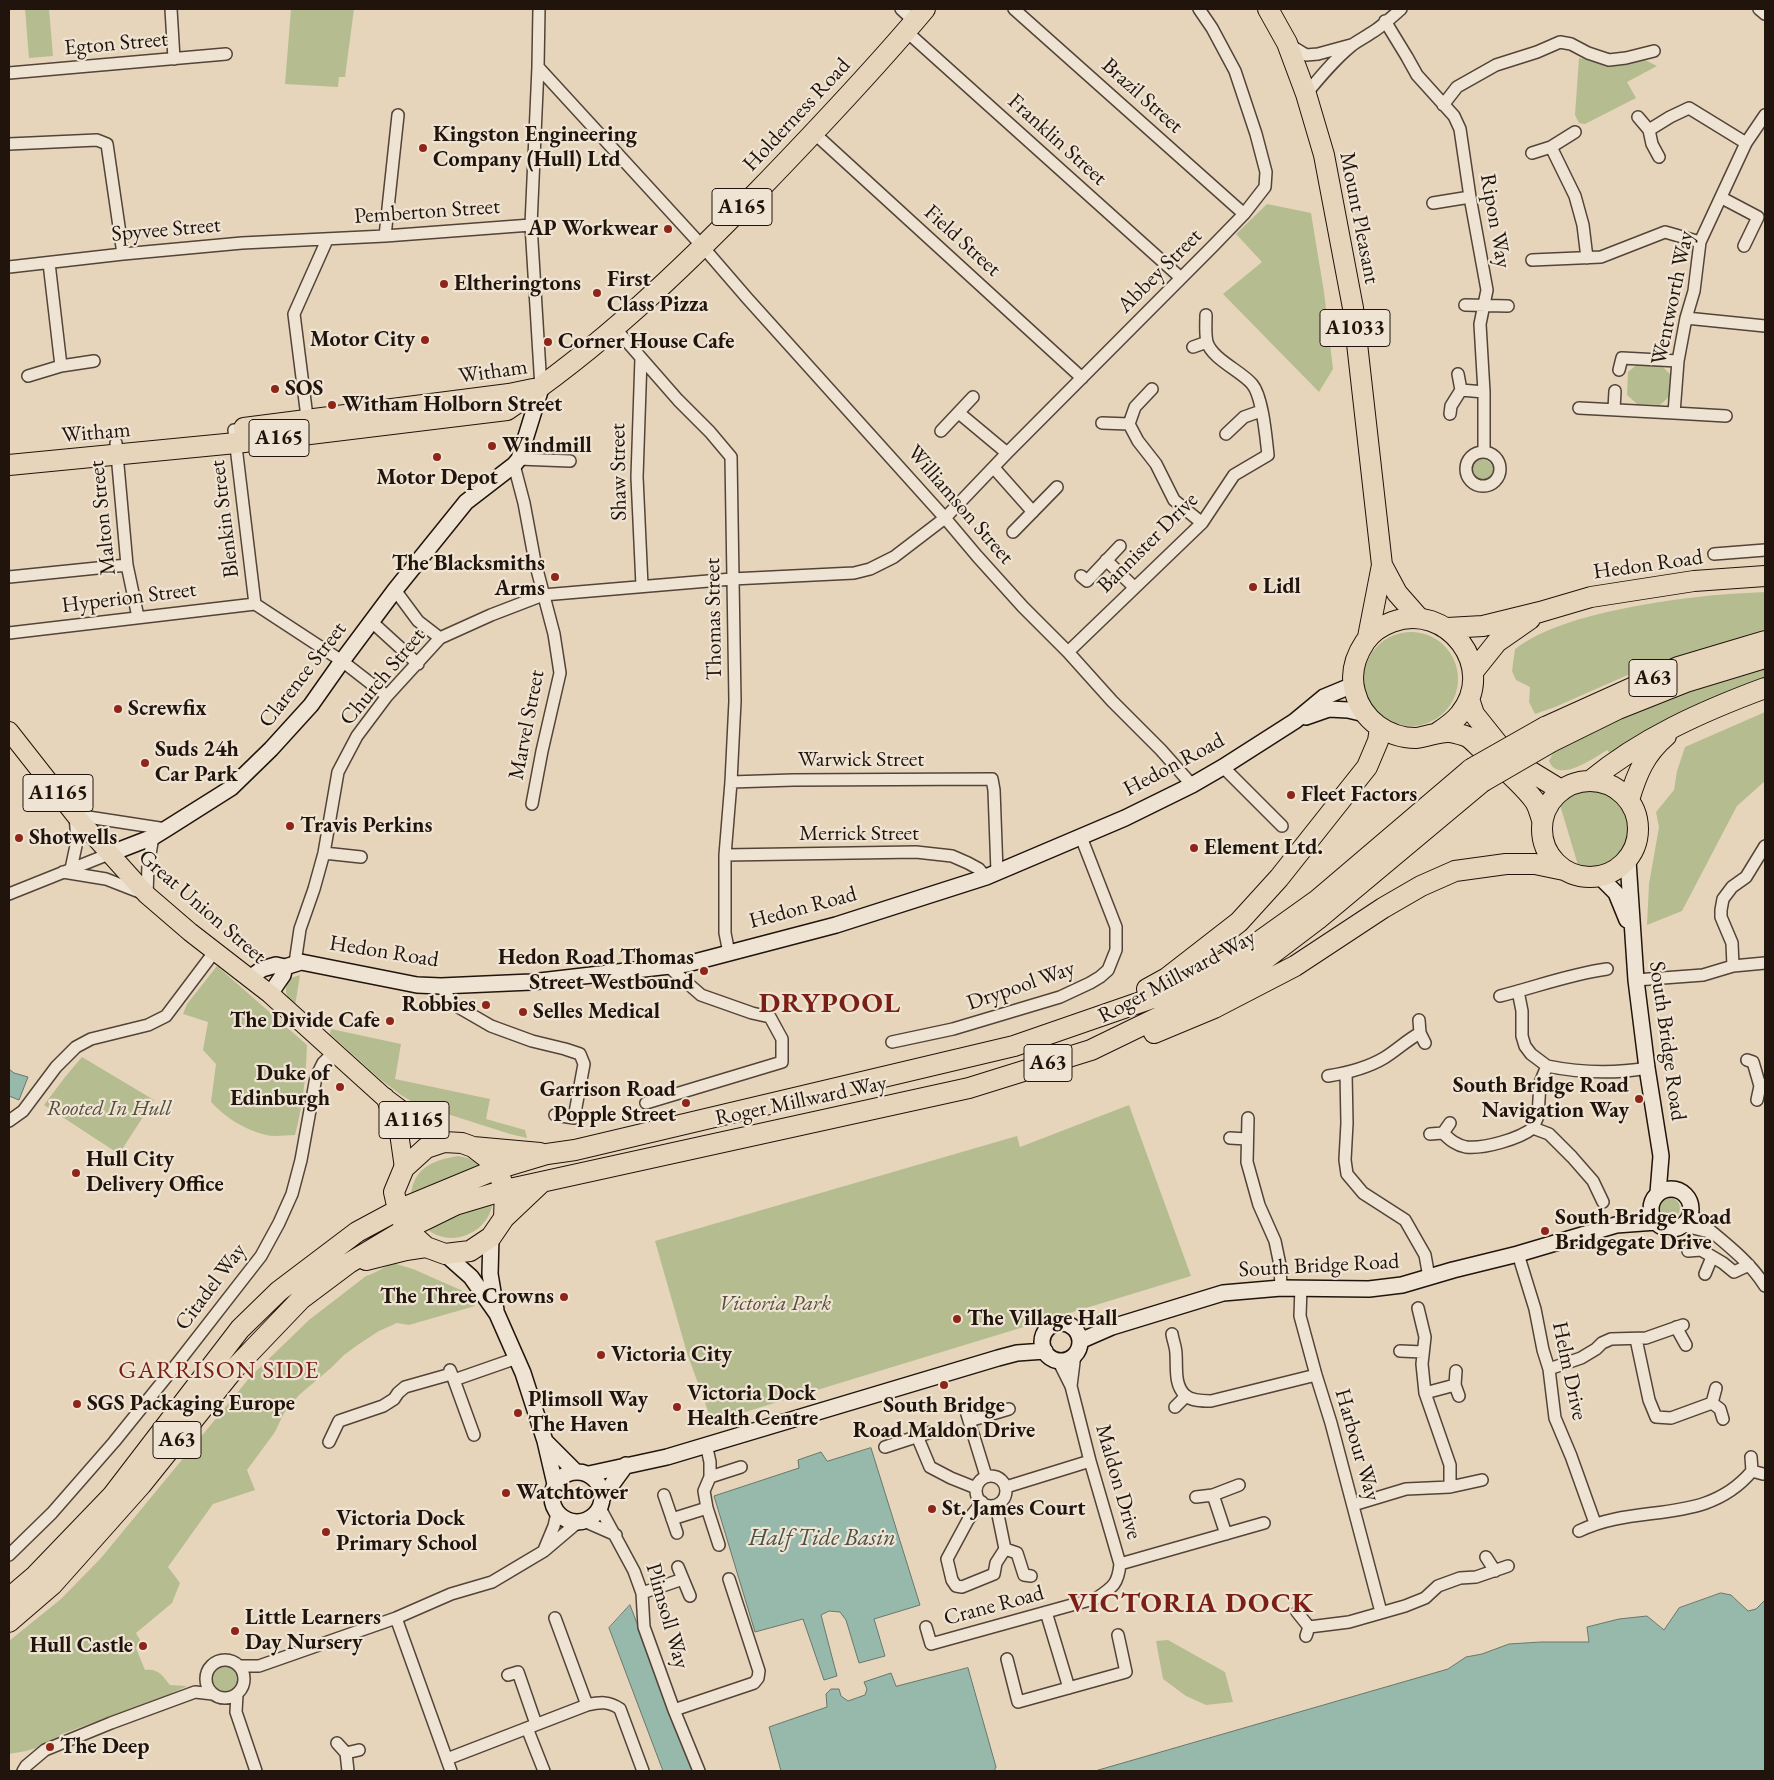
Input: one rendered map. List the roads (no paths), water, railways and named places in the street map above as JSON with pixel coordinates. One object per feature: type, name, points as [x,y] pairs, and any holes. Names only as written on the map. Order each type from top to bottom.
[{"type":"highway","name":"Mount Pleasant","points":[[1268,9],[1287,43],[1306,94],[1324,155],[1353,308],[1382,565]]},
{"type":"highway","name":"Holderness Road","points":[[541,388],[615,328],[703,247],[814,133],[912,17]]},
{"type":"highway","name":"Witham","points":[[9,465],[116,450],[308,428],[507,410],[541,388]]},
{"type":"highway","name":"Witham","points":[[308,428],[541,388]]},
{"type":"highway","name":"Witham","points":[[9,455],[116,450]]},
{"type":"highway","name":"A1033","points":[[1382,565],[1397,593],[1419,618]]},
{"type":"highway","name":"A1033","points":[[1368,638],[1382,565]]},
{"type":"highway","name":"Hedon Road","points":[[1540,612],[1591,597],[1694,580],[1765,576]]},
{"type":"highway","name":"A1033","points":[[1447,628],[1483,626],[1540,612]]},
{"type":"highway","name":"A1033","points":[[1472,672],[1497,642],[1540,612]]},
{"type":"highway","name":"A1033","points":[[1419,618],[1433,621],[1447,628],[1459,640],[1468,655],[1472,672],[1472,686],[1469,699],[1461,713],[1450,725],[1437,733],[1418,738],[1398,736],[1380,728],[1365,714],[1357,700],[1353,685],[1353,668],[1359,652],[1368,638],[1383,626],[1400,619],[1419,618]]},
{"type":"highway","name":"Roger Millward Way","points":[[9,1622],[52,1585],[65,1571],[141,1485],[234,1369],[300,1299],[349,1263],[399,1210],[497,1169],[547,1154],[584,1148],[1014,1046],[1167,993],[1246,950],[1316,901],[1477,776],[1548,734],[1678,667],[1765,641]]},
{"type":"highway","name":"Roger Millward Way","points":[[1548,734],[1686,682],[1765,658]]},
{"type":"highway","points":[[1590,780],[1645,741],[1728,702],[1765,688]]},
{"type":"highway","points":[[1469,699],[1474,714],[1510,759],[1561,790]]},
{"type":"highway","points":[[1629,800],[1637,775],[1653,747],[1680,725]]},
{"type":"highway","name":"A63","points":[[1088,1021],[1167,978],[1239,922],[1284,871],[1367,767],[1378,741],[1380,728]]},
{"type":"highway","points":[[1437,733],[1450,732],[1468,737],[1514,778],[1535,801],[1542,820],[1542,835],[1546,849],[1553,861],[1564,870],[1581,877],[1600,877],[1615,871],[1628,861],[1636,847],[1639,831],[1637,814],[1629,800],[1618,789],[1605,783],[1590,780],[1575,783],[1561,790],[1549,804],[1542,820]]},
{"type":"highway","name":"Roger Millward Way","points":[[9,1598],[36,1575],[112,1496],[240,1329],[279,1291],[357,1232],[381,1204],[399,1210],[456,1205],[505,1190],[969,1088],[1091,1050],[1190,1002],[1264,960],[1318,919],[1477,776]]},
{"type":"highway","name":"A63","points":[[969,1088],[1105,1054],[1214,1008],[1295,966],[1382,908],[1420,886],[1455,871],[1506,864],[1535,864],[1564,870]]},
{"type":"highway","name":"Roger Millward Way","points":[[444,1142],[547,1154]]},
{"type":"highway","points":[[435,1251],[399,1210],[404,1168],[426,1148],[444,1142]]},
{"type":"highway","points":[[473,1146],[490,1160],[497,1169],[505,1190],[504,1218]]},
{"type":"highway","points":[[492,1237],[504,1218],[541,1183]]},
{"type":"highway","name":"Roger Millward Way","points":[[349,1263],[406,1250],[470,1251],[492,1237]]},
{"type":"main road","name":"Great Union Street","points":[[9,732],[75,815],[147,895],[190,932],[270,994],[384,1097],[444,1142]]},
{"type":"main road","name":"Great Union Street","points":[[384,1097],[399,1133],[404,1168]]},
{"type":"street","points":[[171,9],[174,59]]},
{"type":"street","points":[[539,9],[530,225],[541,388],[526,440],[516,462],[570,461]]},
{"type":"street","name":"Brazil Street","points":[[1014,9],[1244,214]]},
{"type":"street","name":"Abbey Street","points":[[732,579],[854,573],[870,569],[894,557],[945,518],[1244,214],[1265,187],[1266,172],[1256,134],[1231,61],[1200,9]]},
{"type":"street","points":[[1287,43],[1306,55],[1318,54],[1352,44],[1373,32],[1390,16],[1401,9]]},
{"type":"street","points":[[1759,9],[1765,14]]},
{"type":"street","name":"Ripon Way","points":[[1390,16],[1417,75],[1454,116],[1460,129],[1487,290],[1480,324],[1484,392],[1484,452]]},
{"type":"street","name":"Franklin Street","points":[[912,17],[1181,278]]},
{"type":"street","points":[[1443,105],[1458,87],[1496,65],[1537,52],[1560,42],[1571,44],[1588,53],[1608,60],[1654,52]]},
{"type":"street","points":[[1306,94],[1321,75],[1352,44]]},
{"type":"street","name":"Egton Street","points":[[9,72],[226,54]]},
{"type":"street","name":"Williamson Street","points":[[538,67],[703,247],[1023,607],[1068,652],[1192,785]]},
{"type":"street","points":[[1649,130],[1689,108],[1746,142]]},
{"type":"street","points":[[385,236],[398,115]]},
{"type":"street","name":"Wentworth Way","points":[[1674,413],[1678,361],[1686,318],[1694,291],[1700,242],[1722,198],[1734,166],[1746,142],[1765,115]]},
{"type":"street","points":[[1638,117],[1649,130],[1652,144],[1658,157]]},
{"type":"street","points":[[1532,152],[1551,147],[1575,132]]},
{"type":"street","name":"Field Street","points":[[814,133],[1082,378]]},
{"type":"street","points":[[9,144],[97,140],[107,144],[122,254]]},
{"type":"street","points":[[1551,147],[1575,196],[1583,225],[1587,258]]},
{"type":"street","points":[[1432,190],[1432,207],[1470,197]]},
{"type":"street","points":[[1722,198],[1762,215],[1744,246]]},
{"type":"street","name":"Pemberton Street","points":[[327,240],[530,225]]},
{"type":"street","points":[[1532,260],[1601,257],[1665,232],[1700,242]]},
{"type":"street","points":[[308,428],[294,314],[327,240]]},
{"type":"street","name":"Spyvee Street","points":[[9,267],[242,243],[327,240]]},
{"type":"street","points":[[49,263],[61,366]]},
{"type":"street","points":[[1465,305],[1508,306]]},
{"type":"street","points":[[1193,347],[1207,342],[1206,315]]},
{"type":"street","points":[[1686,318],[1765,326]]},
{"type":"street","name":"Thomas Street","points":[[615,328],[731,457],[735,701],[732,782],[725,855],[725,933],[729,953]]},
{"type":"street","name":"Bannister Drive","points":[[1068,652],[1134,586],[1202,523],[1234,475],[1268,455],[1262,411],[1253,384],[1212,351],[1207,342]]},
{"type":"street","name":"Shaw Street","points":[[641,358],[638,477],[642,586]]},
{"type":"street","points":[[1619,370],[1622,358],[1678,361]]},
{"type":"street","points":[[28,376],[61,366],[94,361]]},
{"type":"street","points":[[1450,414],[1451,406],[1461,390],[1458,374]]},
{"type":"street","points":[[1152,389],[1135,406],[1129,424],[1138,441],[1156,464],[1174,500],[1202,523]]},
{"type":"street","points":[[1461,390],[1484,392]]},
{"type":"street","points":[[1614,409],[1615,391]]},
{"type":"street","points":[[942,432],[973,397]]},
{"type":"street","points":[[1579,408],[1726,416]]},
{"type":"street","points":[[507,410],[518,410],[526,420],[526,440]]},
{"type":"street","points":[[1226,434],[1244,417],[1262,411]]},
{"type":"street","points":[[959,413],[1007,454]]},
{"type":"street","points":[[1102,423],[1129,424]]},
{"type":"street","name":"Blenkin Street","points":[[235,437],[255,604]]},
{"type":"street","name":"Malton Street","points":[[116,450],[127,565],[138,617]]},
{"type":"street","name":"Clarence Street","points":[[9,894],[160,833],[231,788],[271,749],[311,705],[342,660],[395,590],[466,502],[516,462]]},
{"type":"street","name":"Marvel Street","points":[[516,462],[535,562],[554,634],[560,673],[532,804]]},
{"type":"street","points":[[994,468],[1033,512]]},
{"type":"street","points":[[1012,532],[1057,487]]},
{"type":"street","points":[[1081,576],[1087,581],[1120,546]]},
{"type":"street","points":[[1714,554],[1765,550]]},
{"type":"street","points":[[1106,560],[1134,586]]},
{"type":"street","points":[[9,577],[127,565]]},
{"type":"street","name":"Church Street","points":[[290,965],[324,853],[338,772],[357,736],[387,696],[440,638],[491,615],[543,595],[732,579]]},
{"type":"street","points":[[395,590],[418,621],[440,638]]},
{"type":"street","points":[[255,604],[342,660],[387,696]]},
{"type":"street","name":"Hyperion Street","points":[[9,633],[255,604]]},
{"type":"street","points":[[372,622],[418,664]]},
{"type":"street","name":"Hedon Road","points":[[250,978],[262,969],[308,963],[417,985],[441,986],[531,982],[669,967],[836,925],[992,874],[1125,818],[1192,785],[1223,767],[1295,721],[1324,697],[1353,685]]},
{"type":"street","name":"Hedon Road","points":[[1295,721],[1329,709],[1348,710],[1365,714]]},
{"type":"street","points":[[1223,767],[1282,826]]},
{"type":"street","name":"Warwick Street","points":[[732,782],[992,779],[994,790],[992,874]]},
{"type":"street","points":[[75,815],[160,833],[148,865],[147,895],[106,879],[67,870],[77,841],[75,815]]},
{"type":"street","name":"Drypool Way","points":[[892,1042],[953,1029],[1060,997],[1090,983],[1108,970],[1116,950],[1116,927],[1081,837]]},
{"type":"street","points":[[1733,966],[1732,944],[1720,910],[1723,899],[1732,887],[1746,877],[1765,846]]},
{"type":"street","name":"Merrick Street","points":[[725,855],[916,852],[952,856],[979,870],[992,874]]},
{"type":"street","points":[[324,853],[361,857]]},
{"type":"street","name":"South Bridge Road","points":[[1628,861],[1636,980],[1647,1068],[1661,1156],[1676,1190]]},
{"type":"street","points":[[1600,877],[1616,893],[1632,931]]},
{"type":"street","points":[[9,1121],[23,1111],[56,1067],[76,1047],[91,1039],[148,1025],[166,1016],[216,951]]},
{"type":"street","points":[[1636,980],[1703,976],[1733,966],[1765,963]]},
{"type":"street","points":[[270,994],[290,965]]},
{"type":"street","points":[[646,1103],[782,1062],[782,1039],[770,1017],[752,1013],[701,995],[669,967]]},
{"type":"street","points":[[1500,996],[1557,979],[1606,969]]},
{"type":"street","points":[[441,986],[453,1004],[491,1026],[580,1054],[584,1064],[574,1118],[555,1115]]},
{"type":"street","points":[[1518,991],[1522,1011],[1522,1036],[1531,1054],[1547,1066],[1573,1071],[1606,1073],[1647,1068]]},
{"type":"street","points":[[1328,1076],[1346,1073],[1384,1058],[1423,1038],[1419,1020]]},
{"type":"street","name":"Citadel Way","points":[[9,1555],[52,1513],[114,1442],[261,1256],[292,1194],[301,1160],[316,1077],[323,1063],[334,1052]]},
{"type":"street","points":[[1747,1060],[1753,1062],[1763,1086],[1757,1100]]},
{"type":"street","points":[[1430,1134],[1443,1133],[1453,1142],[1477,1147],[1521,1135],[1533,1128],[1538,1116],[1540,1082],[1547,1066]]},
{"type":"street","points":[[1346,1073],[1347,1123],[1345,1160],[1347,1174],[1364,1193],[1405,1220],[1425,1256],[1429,1277]]},
{"type":"street","points":[[1248,1118],[1247,1162],[1259,1205],[1275,1241],[1280,1265],[1280,1288]]},
{"type":"street","points":[[1443,1133],[1450,1123]]},
{"type":"street","points":[[1533,1128],[1548,1134],[1572,1157],[1593,1181],[1603,1202]]},
{"type":"street","points":[[1230,1138],[1247,1139]]},
{"type":"street","name":"South Bridge Road","points":[[1616,1225],[1655,1199],[1661,1156]]},
{"type":"street","points":[[1664,1190],[1676,1190],[1686,1196],[1690,1207],[1686,1219],[1676,1228],[1665,1228],[1656,1222],[1651,1212],[1655,1199],[1664,1190]]},
{"type":"street","points":[[1686,1219],[1710,1232],[1734,1250],[1749,1265],[1765,1286]]},
{"type":"street","name":"South Bridge Road","points":[[1076,1341],[1112,1327],[1223,1293],[1301,1287],[1369,1289],[1402,1285],[1616,1225],[1656,1222]]},
{"type":"street","points":[[492,1237],[490,1274],[497,1314]]},
{"type":"street","points":[[1688,1251],[1701,1250],[1734,1272],[1749,1265]]},
{"type":"street","points":[[435,1251],[471,1277],[497,1314],[517,1358],[544,1441],[555,1484]]},
{"type":"street","name":"Helm Drive","points":[[1518,1254],[1534,1309],[1543,1350],[1550,1369],[1555,1418],[1595,1523]]},
{"type":"street","points":[[1705,1274],[1712,1257]]},
{"type":"street","name":"Harbour Way","points":[[1301,1287],[1300,1316],[1331,1423],[1381,1612]]},
{"type":"street","points":[[1418,1308],[1425,1337],[1422,1364],[1424,1393],[1450,1465],[1450,1487]]},
{"type":"street","points":[[1063,1323],[1076,1341],[1070,1358],[1058,1360],[1052,1358],[1044,1344],[1048,1328],[1063,1323]]},
{"type":"street","points":[[1550,1369],[1581,1358],[1611,1339],[1646,1338],[1680,1326],[1686,1345]]},
{"type":"street","points":[[1172,1334],[1176,1352],[1176,1375],[1181,1389],[1186,1396],[1198,1400],[1212,1401],[1316,1375]]},
{"type":"street","points":[[1636,1339],[1649,1400],[1656,1417],[1670,1418],[1712,1403]]},
{"type":"street","name":"Maldon Drive","points":[[1071,1386],[1076,1341]]},
{"type":"street","points":[[616,1535],[580,1522],[562,1518],[557,1513],[551,1499],[555,1484],[560,1478],[568,1473],[582,1473],[667,1457],[1044,1344]]},
{"type":"street","points":[[1400,1351],[1423,1352]]},
{"type":"street","points":[[328,1442],[339,1421],[383,1406],[394,1400],[405,1387],[517,1358]]},
{"type":"street","name":"Maldon Drive","points":[[1058,1360],[1071,1386],[1090,1461],[1120,1564],[1119,1577],[1111,1588]]},
{"type":"street","points":[[1456,1372],[1455,1385],[1459,1396]]},
{"type":"street","points":[[451,1374],[474,1435]]},
{"type":"street","points":[[1424,1393],[1455,1385]]},
{"type":"street","points":[[1712,1403],[1716,1388]]},
{"type":"street","points":[[1175,1407],[1186,1396]]},
{"type":"street","points":[[1712,1403],[1720,1409],[1723,1419]]},
{"type":"street","points":[[986,1476],[967,1416],[1009,1409]]},
{"type":"street","points":[[885,1447],[930,1432]]},
{"type":"street","points":[[917,1436],[930,1467],[976,1488]]},
{"type":"street","points":[[544,1441],[582,1473],[599,1484],[601,1503]]},
{"type":"street","points":[[706,1444],[710,1462],[710,1477],[704,1491],[718,1545]]},
{"type":"street","points":[[1580,1531],[1595,1523],[1637,1514],[1668,1513],[1694,1508],[1725,1494],[1758,1472],[1751,1457]]},
{"type":"street","points":[[1006,1487],[1090,1461]]},
{"type":"street","points":[[239,1666],[260,1666],[396,1618],[451,1594],[492,1582],[544,1552],[580,1522],[591,1518],[626,1465]]},
{"type":"street","points":[[710,1477],[741,1468]]},
{"type":"street","points":[[986,1476],[1000,1478],[1006,1487],[1004,1498],[996,1505],[989,1506],[977,1497],[976,1488],[979,1482],[986,1476]]},
{"type":"street","points":[[1353,1504],[1406,1489],[1450,1487],[1482,1480]]},
{"type":"street","points":[[1196,1497],[1213,1495],[1238,1485]]},
{"type":"street","points":[[664,1495],[677,1533]]},
{"type":"street","points":[[1213,1495],[1226,1534]]},
{"type":"street","points":[[982,1502],[968,1520],[947,1559],[952,1580],[956,1586],[962,1587],[994,1574],[996,1563],[1005,1549],[996,1505]]},
{"type":"street","name":"Plimsoll Way","points":[[601,1503],[634,1571],[642,1593],[644,1627],[674,1710],[699,1771]]},
{"type":"street","points":[[672,1519],[707,1508]]},
{"type":"street","points":[[544,1552],[557,1513]]},
{"type":"street","points":[[1120,1564],[1264,1523]]},
{"type":"street","points":[[1005,1549],[1017,1553],[1024,1575],[1031,1576]]},
{"type":"street","points":[[1486,1557],[1495,1571]]},
{"type":"street","points":[[1297,1612],[1307,1632],[1405,1606],[1426,1598],[1438,1586],[1460,1578],[1476,1577],[1508,1566]]},
{"type":"street","points":[[678,1567],[690,1596]]},
{"type":"street","points":[[642,1593],[683,1579]]},
{"type":"street","points":[[674,1710],[754,1683],[758,1678],[758,1671],[729,1579]]},
{"type":"street","name":"Crane Road","points":[[926,1627],[932,1649],[1096,1598],[1111,1588]]},
{"type":"street","points":[[1046,1612],[1070,1688]]},
{"type":"street","points":[[396,1618],[451,1771]]},
{"type":"street","points":[[555,1618],[587,1705]]},
{"type":"street","points":[[1007,1659],[1018,1702],[1126,1672],[1118,1635]]},
{"type":"street","points":[[195,1692],[211,1665],[222,1659],[234,1662],[239,1666],[244,1677],[244,1684]]},
{"type":"street","points":[[256,1771],[236,1712],[237,1694],[260,1666]]},
{"type":"street","points":[[508,1675],[518,1672],[544,1771]]},
{"type":"street","points":[[205,1677],[206,1683],[216,1696],[236,1712]]},
{"type":"street","points":[[23,1771],[26,1766],[45,1750],[195,1692],[225,1698],[237,1694]]},
{"type":"street","points":[[447,1759],[587,1705],[601,1702],[612,1703],[620,1709],[643,1771]]},
{"type":"street","points":[[336,1743],[346,1753],[348,1771]]},
{"type":"street","points":[[346,1753],[359,1750]]},
{"type":"water","points":[[9,1069],[14,1073],[28,1077],[19,1100],[9,1096]]},
{"type":"water","name":"Half Tide Basin","points":[[871,1448],[920,1605],[874,1619],[885,1656],[859,1663],[846,1620],[840,1612],[829,1611],[821,1615],[837,1676],[824,1680],[803,1619],[755,1632],[714,1496],[799,1468],[798,1460],[821,1452],[827,1461]]},
{"type":"water","points":[[1721,1593],[1731,1595],[1748,1611],[1756,1609],[1765,1600],[1765,1771],[1095,1771],[1448,1669],[1466,1657],[1482,1654],[1509,1644],[1589,1642],[1587,1627],[1619,1619],[1647,1616],[1664,1630],[1679,1608]]},
{"type":"water","points":[[630,1605],[693,1771],[663,1771],[609,1628]]},
{"type":"water","points":[[968,1668],[996,1767],[994,1771],[781,1771],[769,1727],[827,1707],[826,1694],[831,1689],[839,1689],[841,1696],[848,1701],[865,1695],[867,1689],[864,1682],[891,1673],[896,1686]]},
{"type":"place","name":"Kingston Engineering Company (Hull) Ltd","points":[[423,148]]},
{"type":"place","name":"AP Workwear","points":[[668,229]]},
{"type":"place","name":"Eltheringtons","points":[[444,284]]},
{"type":"place","name":"First Class Pizza","points":[[597,293]]},
{"type":"place","name":"Motor City","points":[[425,340]]},
{"type":"place","name":"Corner House Cafe","points":[[548,342]]},
{"type":"place","name":"SOS","points":[[275,389]]},
{"type":"place","name":"Witham Holborn Street","points":[[332,405]]},
{"type":"place","name":"Windmill","points":[[492,446]]},
{"type":"place","name":"Motor Depot","points":[[437,457]]},
{"type":"place","name":"The Blacksmiths Arms","points":[[555,577]]},
{"type":"place","name":"Lidl","points":[[1253,587]]},
{"type":"place","name":"Screwfix","points":[[118,709]]},
{"type":"place","name":"Suds 24h Car Park","points":[[145,763]]},
{"type":"place","name":"Fleet Factors","points":[[1291,795]]},
{"type":"place","name":"Travis Perkins","points":[[290,826]]},
{"type":"place","name":"Shotwells","points":[[19,838]]},
{"type":"place","name":"Element Ltd.","points":[[1194,848]]},
{"type":"place","name":"Hedon Road Thomas Street Westbound","points":[[704,971]]},
{"type":"place","name":"Robbies","points":[[486,1005]]},
{"type":"place","name":"Selles Medical","points":[[523,1012]]},
{"type":"place","name":"The Divide Cafe","points":[[390,1021]]},
{"type":"place","name":"Duke of Edinburgh","points":[[340,1087]]},
{"type":"place","name":"South Bridge Road Navigation Way","points":[[1639,1099]]},
{"type":"place","name":"Garrison Road Popple Street","points":[[686,1103]]},
{"type":"place","name":"Hull City Delivery Office","points":[[76,1173]]},
{"type":"place","name":"South Bridge Road Bridgegate Drive","points":[[1545,1231]]},
{"type":"place","name":"The Three Crowns","points":[[564,1297]]},
{"type":"place","name":"The Village Hall","points":[[957,1319]]},
{"type":"place","name":"Victoria City","points":[[601,1355]]},
{"type":"place","name":"South Bridge Road Maldon Drive","points":[[944,1385]]},
{"type":"place","name":"SGS Packaging Europe","points":[[77,1404]]},
{"type":"place","name":"Victoria Dock Health Centre","points":[[677,1407]]},
{"type":"place","name":"Plimsoll Way The Haven","points":[[518,1413]]},
{"type":"place","name":"Watchtower","points":[[506,1493]]},
{"type":"place","name":"St. James Court","points":[[932,1509]]},
{"type":"place","name":"Victoria Dock Primary School","points":[[326,1532]]},
{"type":"place","name":"Little Learners Day Nursery","points":[[235,1631]]},
{"type":"place","name":"Hull Castle","points":[[143,1646]]},
{"type":"place","name":"The Deep","points":[[50,1747]]},
{"type":"district","name":"DRYPOOL","points":[[830,1004]]},
{"type":"district","name":"GARRISON SIDE","points":[[219,1371]]},
{"type":"district","name":"VICTORIA DOCK","points":[[1191,1604]]},
{"type":"park label","name":"Rooted In Hull","points":[[109,1109]]},
{"type":"park label","name":"Victoria Park","points":[[775,1304]]}]
